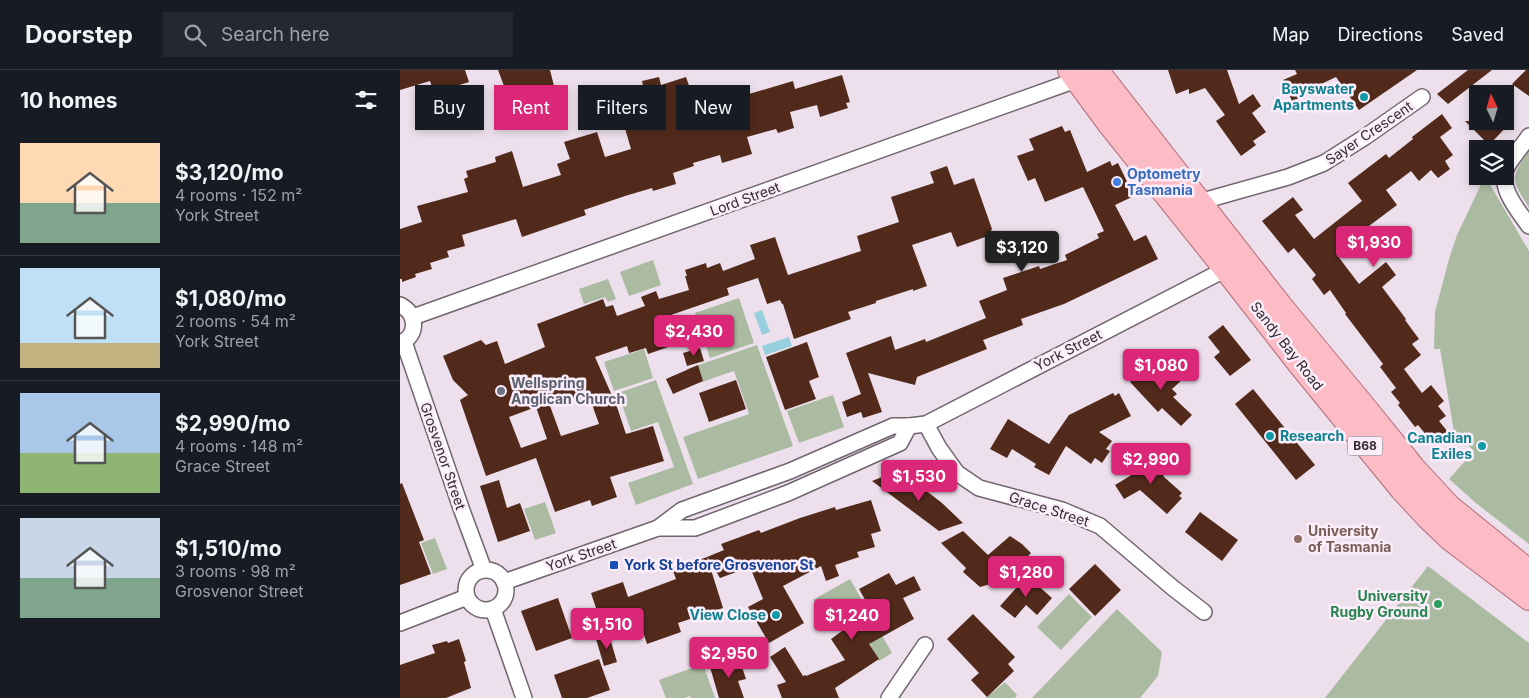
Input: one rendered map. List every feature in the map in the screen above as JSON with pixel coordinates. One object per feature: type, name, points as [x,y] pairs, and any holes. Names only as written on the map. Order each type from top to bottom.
[{"type":"main road","name":"Sandy Bay Road","points":[[1085,73],[1199,202],[1235,264],[1305,370],[1402,489],[1451,539],[1529,598]]},
{"type":"main road","name":"Sandy Bay Road","points":[[1085,73],[1115,131],[1235,264],[1280,307],[1413,468],[1448,506],[1529,572]]},
{"type":"street","name":"Lord Street","points":[[413,318],[1085,73]]},
{"type":"street","name":"Sayer Crescent","points":[[1199,202],[1288,177],[1324,164],[1365,138],[1422,97]]},
{"type":"street","points":[[1529,136],[1506,168],[1505,181],[1508,193],[1529,226]]},
{"type":"street","name":"York Street","points":[[504,582],[658,528],[682,510],[790,471],[893,426],[926,424],[1235,264]]},
{"type":"street","points":[[400,305],[413,318],[413,328],[408,338],[402,343]]},
{"type":"street","name":"Grosvenor Street","points":[[402,343],[484,570]]},
{"type":"street","name":"Grace Street","points":[[926,424],[939,448],[957,473],[978,488],[1062,510],[1100,526],[1204,612]]},
{"type":"street","name":"York Street","points":[[658,528],[695,528],[788,494],[900,443],[909,426]]},
{"type":"street","points":[[484,570],[496,572],[504,582],[505,595],[503,601],[492,609],[486,610],[470,602],[465,591],[473,574],[484,570]]},
{"type":"street","points":[[400,622],[467,597]]},
{"type":"street","points":[[492,609],[524,698]]},
{"type":"street","points":[[889,698],[924,645]]},
{"type":"green space","points":[[1529,151],[1529,208],[1515,180],[1518,168]]},
{"type":"green space","points":[[1481,185],[1490,185],[1529,251],[1529,544],[1477,504],[1449,479],[1474,451],[1454,432],[1440,349],[1434,349],[1435,312],[1457,235]]},
{"type":"green space","points":[[653,260],[661,285],[629,296],[620,272]]},
{"type":"green space","points":[[608,279],[616,299],[608,302],[605,297],[584,304],[579,289]]},
{"type":"green space","points":[[739,298],[754,343],[710,358],[695,313]]},
{"type":"green space","points":[[757,345],[793,446],[698,479],[683,437],[749,414],[734,371],[693,385],[687,369]]},
{"type":"green space","points":[[644,349],[653,378],[614,391],[604,362]]},
{"type":"green space","points":[[656,380],[693,484],[636,505],[628,483],[674,467],[658,422],[631,431],[618,393]]},
{"type":"green space","points":[[833,395],[844,427],[799,443],[787,411]]},
{"type":"green space","points":[[545,502],[556,533],[535,540],[524,509]]},
{"type":"green space","points":[[435,538],[447,569],[433,574],[421,543]]},
{"type":"green space","name":"University Rugby Ground","points":[[1428,566],[1529,643],[1529,698],[1325,698]]},
{"type":"green space","points":[[850,579],[892,653],[879,661],[852,614],[829,627],[813,600]]},
{"type":"green space","points":[[1069,594],[1092,617],[1061,650],[1037,627]]},
{"type":"green space","points":[[1117,609],[1162,652],[1158,676],[1140,698],[1032,698]]},
{"type":"green space","points":[[703,664],[715,698],[691,698],[690,696],[666,698],[659,680]]},
{"type":"green space","points":[[1005,682],[1017,695],[1015,698],[986,698]]},
{"type":"water","points":[[762,310],[770,332],[762,335],[754,313]]},
{"type":"water","points":[[789,337],[792,346],[765,355],[762,346]]},
{"type":"building","points":[[400,70],[465,70],[469,82],[459,85],[431,85],[430,81],[400,90]]},
{"type":"building","points":[[498,70],[550,70],[554,85],[504,85]]},
{"type":"building","points":[[1168,70],[1227,70],[1239,104],[1253,94],[1261,106],[1252,113],[1266,132],[1253,141],[1256,145],[1241,156],[1216,121],[1225,115],[1205,88],[1189,94],[1189,89],[1176,94]]},
{"type":"building","points":[[1295,70],[1417,70],[1359,110],[1336,77],[1317,86],[1314,92],[1292,101],[1283,80],[1297,74]]},
{"type":"building","points":[[1468,70],[1492,70],[1473,85],[1469,85],[1469,88],[1448,104],[1437,94]]},
{"type":"building","points":[[1526,70],[1529,70],[1529,96],[1512,84]]},
{"type":"building","points":[[842,75],[850,102],[846,103],[848,108],[820,117],[817,105],[790,112],[794,128],[778,133],[776,129],[747,137],[752,154],[722,163],[720,155],[693,163],[694,166],[673,173],[676,184],[653,191],[652,188],[584,210],[586,215],[522,237],[516,219],[462,235],[465,246],[447,251],[449,257],[430,263],[432,269],[415,274],[416,277],[402,282],[402,279],[400,279],[400,229],[422,222],[417,206],[468,192],[464,179],[468,177],[466,171],[496,162],[495,157],[512,151],[523,187],[561,175],[557,164],[570,159],[564,142],[597,132],[605,157],[631,149],[625,130],[666,130],[666,85],[661,85],[686,77],[689,85],[676,85],[676,130],[750,130],[750,94],[793,81],[795,89]]},
{"type":"building","points":[[659,77],[661,85],[643,85],[642,81]]},
{"type":"building","points":[[1442,114],[1452,128],[1440,137],[1453,155],[1445,161],[1450,169],[1438,178],[1431,170],[1419,181],[1411,171],[1386,190],[1397,205],[1361,232],[1363,236],[1337,255],[1359,284],[1386,262],[1396,275],[1382,287],[1419,339],[1412,344],[1421,355],[1404,369],[1422,393],[1431,385],[1444,401],[1438,406],[1446,416],[1439,421],[1448,432],[1433,443],[1418,425],[1415,427],[1398,405],[1400,403],[1391,392],[1396,388],[1380,367],[1383,364],[1345,314],[1330,290],[1324,295],[1312,279],[1316,275],[1294,248],[1288,253],[1262,221],[1293,197],[1303,210],[1295,215],[1314,239],[1362,201],[1348,183],[1386,154],[1389,158]]},
{"type":"building","points":[[1062,126],[1065,132],[1070,130],[1087,172],[1110,161],[1112,166],[1118,163],[1134,196],[1115,205],[1134,241],[1146,235],[1158,259],[1064,304],[1021,319],[1023,325],[983,340],[987,349],[917,377],[915,385],[868,373],[882,412],[863,418],[861,412],[847,417],[842,402],[861,394],[846,353],[891,336],[895,350],[925,339],[926,342],[986,318],[979,301],[1007,290],[1003,278],[1039,266],[1040,269],[1067,260],[1065,255],[1099,238],[1097,234],[1104,231],[1083,187],[1045,202],[1035,178],[1028,181],[1017,156],[1034,150],[1029,139]]},
{"type":"building","points":[[1474,130],[1503,130],[1494,140],[1484,140]]},
{"type":"building","points":[[947,166],[954,185],[974,178],[992,229],[988,236],[957,247],[951,232],[912,245],[927,286],[876,301],[876,303],[848,312],[851,319],[794,339],[783,304],[780,300],[767,304],[758,278],[727,288],[729,295],[671,315],[680,343],[648,354],[646,348],[629,353],[627,346],[595,357],[617,407],[626,434],[653,426],[664,461],[610,477],[617,497],[592,506],[590,500],[555,512],[536,458],[486,476],[460,400],[468,395],[453,380],[443,356],[481,340],[486,345],[497,341],[505,364],[545,347],[537,324],[603,299],[606,307],[613,305],[617,316],[645,306],[641,297],[656,291],[659,299],[689,290],[685,270],[706,263],[707,268],[720,263],[723,271],[755,259],[750,245],[775,237],[788,275],[861,251],[857,236],[899,222],[891,197],[934,183],[930,172]],"holes":[[[589,396],[599,424],[561,436],[549,403],[566,397],[579,400]],[[536,407],[547,439],[521,448],[509,417]]]},
{"type":"building","points":[[1223,325],[1251,360],[1230,376],[1214,357],[1220,352],[1208,337]]},
{"type":"building","points":[[807,342],[819,377],[809,381],[816,399],[785,410],[766,357]]},
{"type":"building","points":[[700,348],[704,361],[687,366],[683,353]]},
{"type":"building","points":[[1159,363],[1162,366],[1165,363],[1182,380],[1172,389],[1177,394],[1173,397],[1192,415],[1181,426],[1162,408],[1158,412],[1130,382],[1148,365],[1152,370]]},
{"type":"building","points":[[698,365],[703,381],[673,394],[666,379]]},
{"type":"building","points":[[736,380],[746,409],[709,422],[699,393]]},
{"type":"building","name":"Research","points":[[1253,389],[1315,465],[1296,480],[1235,404]]},
{"type":"building","points":[[1113,393],[1115,396],[1119,393],[1131,416],[1099,432],[1112,441],[1106,449],[1110,451],[1102,463],[1095,458],[1091,464],[1066,446],[1049,475],[1034,467],[1036,464],[1012,449],[1007,458],[990,449],[1008,419],[1049,444],[1069,415]]},
{"type":"building","points":[[1156,454],[1167,473],[1163,476],[1182,493],[1179,496],[1182,498],[1167,514],[1140,490],[1124,499],[1115,485],[1138,471],[1135,466]]},
{"type":"building","points":[[897,471],[903,490],[911,479],[942,503],[963,523],[939,531],[872,481]]},
{"type":"building","points":[[499,480],[507,508],[520,503],[530,531],[498,542],[480,486]]},
{"type":"building","points":[[402,483],[424,540],[419,542],[431,574],[400,585],[400,484]]},
{"type":"building","points":[[871,500],[881,531],[871,534],[875,547],[857,552],[859,557],[835,565],[839,576],[826,581],[821,566],[783,586],[804,623],[769,643],[748,607],[763,599],[750,567],[720,578],[707,557],[724,550],[721,544],[759,530],[761,533],[835,507],[836,510]]},
{"type":"building","points":[[1200,512],[1238,540],[1222,561],[1185,532]]},
{"type":"building","points":[[963,531],[988,555],[1010,536],[1031,553],[1019,566],[1028,573],[980,587],[963,572],[966,568],[941,543]]},
{"type":"building","points":[[707,557],[723,608],[678,623],[681,632],[647,644],[639,620],[604,632],[591,593],[623,582],[628,597],[676,579],[672,568],[692,560],[693,562]]},
{"type":"building","points":[[1095,564],[1121,590],[1095,616],[1069,589]]},
{"type":"building","points":[[889,573],[896,585],[914,576],[921,590],[903,598],[914,619],[869,644],[879,659],[835,688],[839,698],[782,698],[777,685],[786,682],[770,657],[785,647],[803,676],[845,660],[831,639],[842,631],[839,625],[868,605],[859,589]]},
{"type":"building","points":[[1027,576],[1052,598],[1037,615],[1026,605],[1015,618],[1000,606]]},
{"type":"building","points":[[558,598],[572,638],[536,651],[521,611]]},
{"type":"building","points":[[973,614],[1015,657],[1008,664],[1014,671],[987,697],[971,680],[979,673],[947,639]]},
{"type":"building","points":[[609,635],[617,662],[604,666],[596,639]]},
{"type":"building","points":[[459,639],[466,661],[464,662],[471,688],[446,698],[400,698],[400,665],[435,653],[432,645],[447,641],[448,643]]},
{"type":"building","points":[[739,658],[746,679],[738,681],[744,698],[719,698],[710,667]]},
{"type":"building","points":[[599,659],[610,690],[587,698],[562,698],[554,675]]},
{"type":"place","name":"Bayswater Apartments","points":[[1364,97]]},
{"type":"place","name":"Optometry Tasmania","points":[[1117,182]]},
{"type":"place","name":"Wellspring Anglican Church","points":[[501,391]]},
{"type":"place","name":"Research","points":[[1270,436]]},
{"type":"place","name":"Canadian Exiles","points":[[1482,446]]},
{"type":"place","name":"University of Tasmania","points":[[1298,539]]},
{"type":"place","name":"York St before Grosvenor St","points":[[614,565]]},
{"type":"place","name":"University Rugby Ground","points":[[1438,604]]},
{"type":"place","name":"View Close","points":[[776,615]]}]
